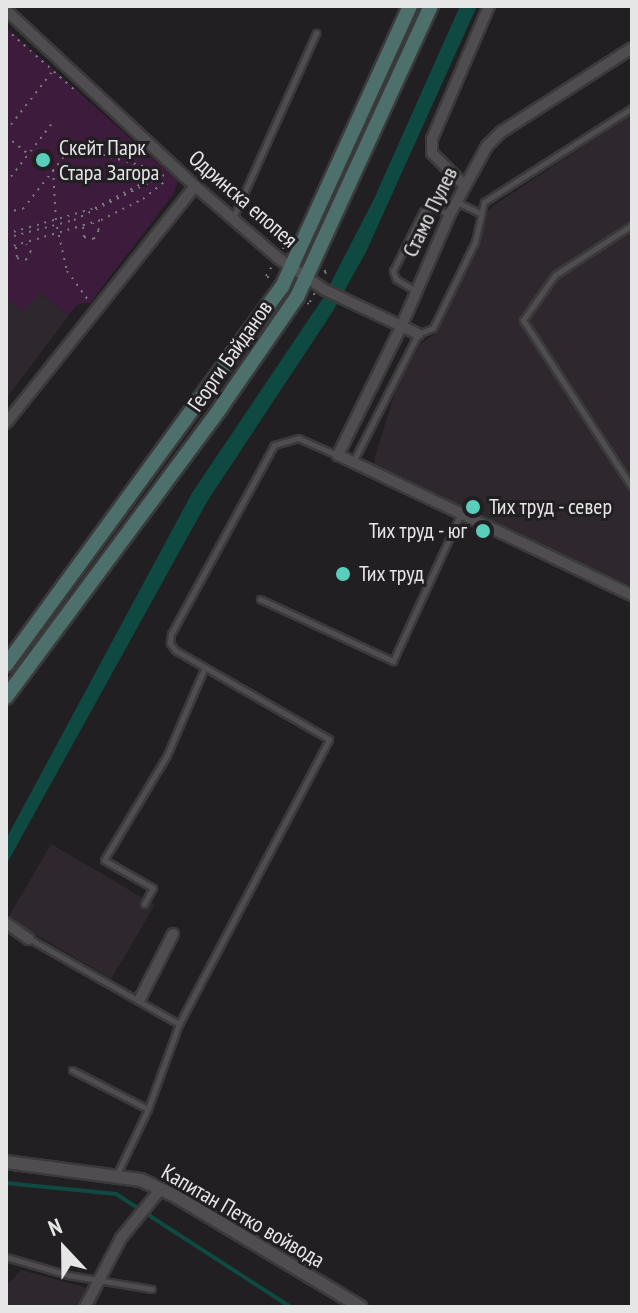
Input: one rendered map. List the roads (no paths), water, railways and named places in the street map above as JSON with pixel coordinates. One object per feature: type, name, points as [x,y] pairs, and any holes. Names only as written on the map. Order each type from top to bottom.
[{"type":"main road","name":"Георги Байданов","points":[[6,665],[255,328],[291,267],[410,6]]},
{"type":"main road","name":"Георги Байданов","points":[[6,697],[278,328],[307,278],[431,6]]},
{"type":"street","points":[[464,185],[432,153],[432,139],[489,6]]},
{"type":"street","name":"Одринска епопея","points":[[8,14],[195,186],[291,267],[325,290],[418,334]]},
{"type":"street","name":"Стамо Пулев","points":[[338,455],[401,327],[414,290],[450,214],[487,146],[501,132],[632,48]]},
{"type":"street","points":[[6,423],[195,186]]},
{"type":"street","points":[[338,455],[632,595]]},
{"type":"street","points":[[6,923],[29,939]]},
{"type":"street","points":[[140,999],[173,934]]},
{"type":"street","name":"Капитан Петко войвода","points":[[6,1162],[141,1180],[361,1307]]},
{"type":"street","points":[[85,1307],[121,1238],[139,1220],[161,1189]]},
{"type":"lane","points":[[233,219],[316,33]]},
{"type":"lane","points":[[352,463],[418,334],[433,328],[475,242],[484,202],[632,108]]},
{"type":"lane","points":[[456,202],[480,213]]},
{"type":"lane","points":[[414,290],[396,279],[393,271],[423,211],[434,208],[450,214]]},
{"type":"lane","points":[[632,225],[555,275],[523,320],[632,487]]},
{"type":"lane","points":[[116,1176],[148,1109],[179,1024],[329,739],[175,650],[170,643],[171,634],[274,445],[298,438],[338,455]]},
{"type":"lane","points":[[260,599],[393,661],[460,514]]},
{"type":"lane","points":[[144,904],[153,888],[104,860],[167,755],[204,669]]},
{"type":"lane","points":[[29,939],[140,999],[179,1024]]},
{"type":"lane","points":[[72,1070],[148,1109]]},
{"type":"lane","points":[[6,1257],[98,1280],[152,1289]]},
{"type":"waterway","points":[[6,1183],[116,1194],[291,1307]]},
{"type":"place","name":"Скейт Парк Стара Загора","points":[[43,160]]},
{"type":"place","name":"Тих труд - север","points":[[473,507]]},
{"type":"place","name":"Тих труд - юг","points":[[483,531]]},
{"type":"place","name":"Тих труд","points":[[343,574]]}]
